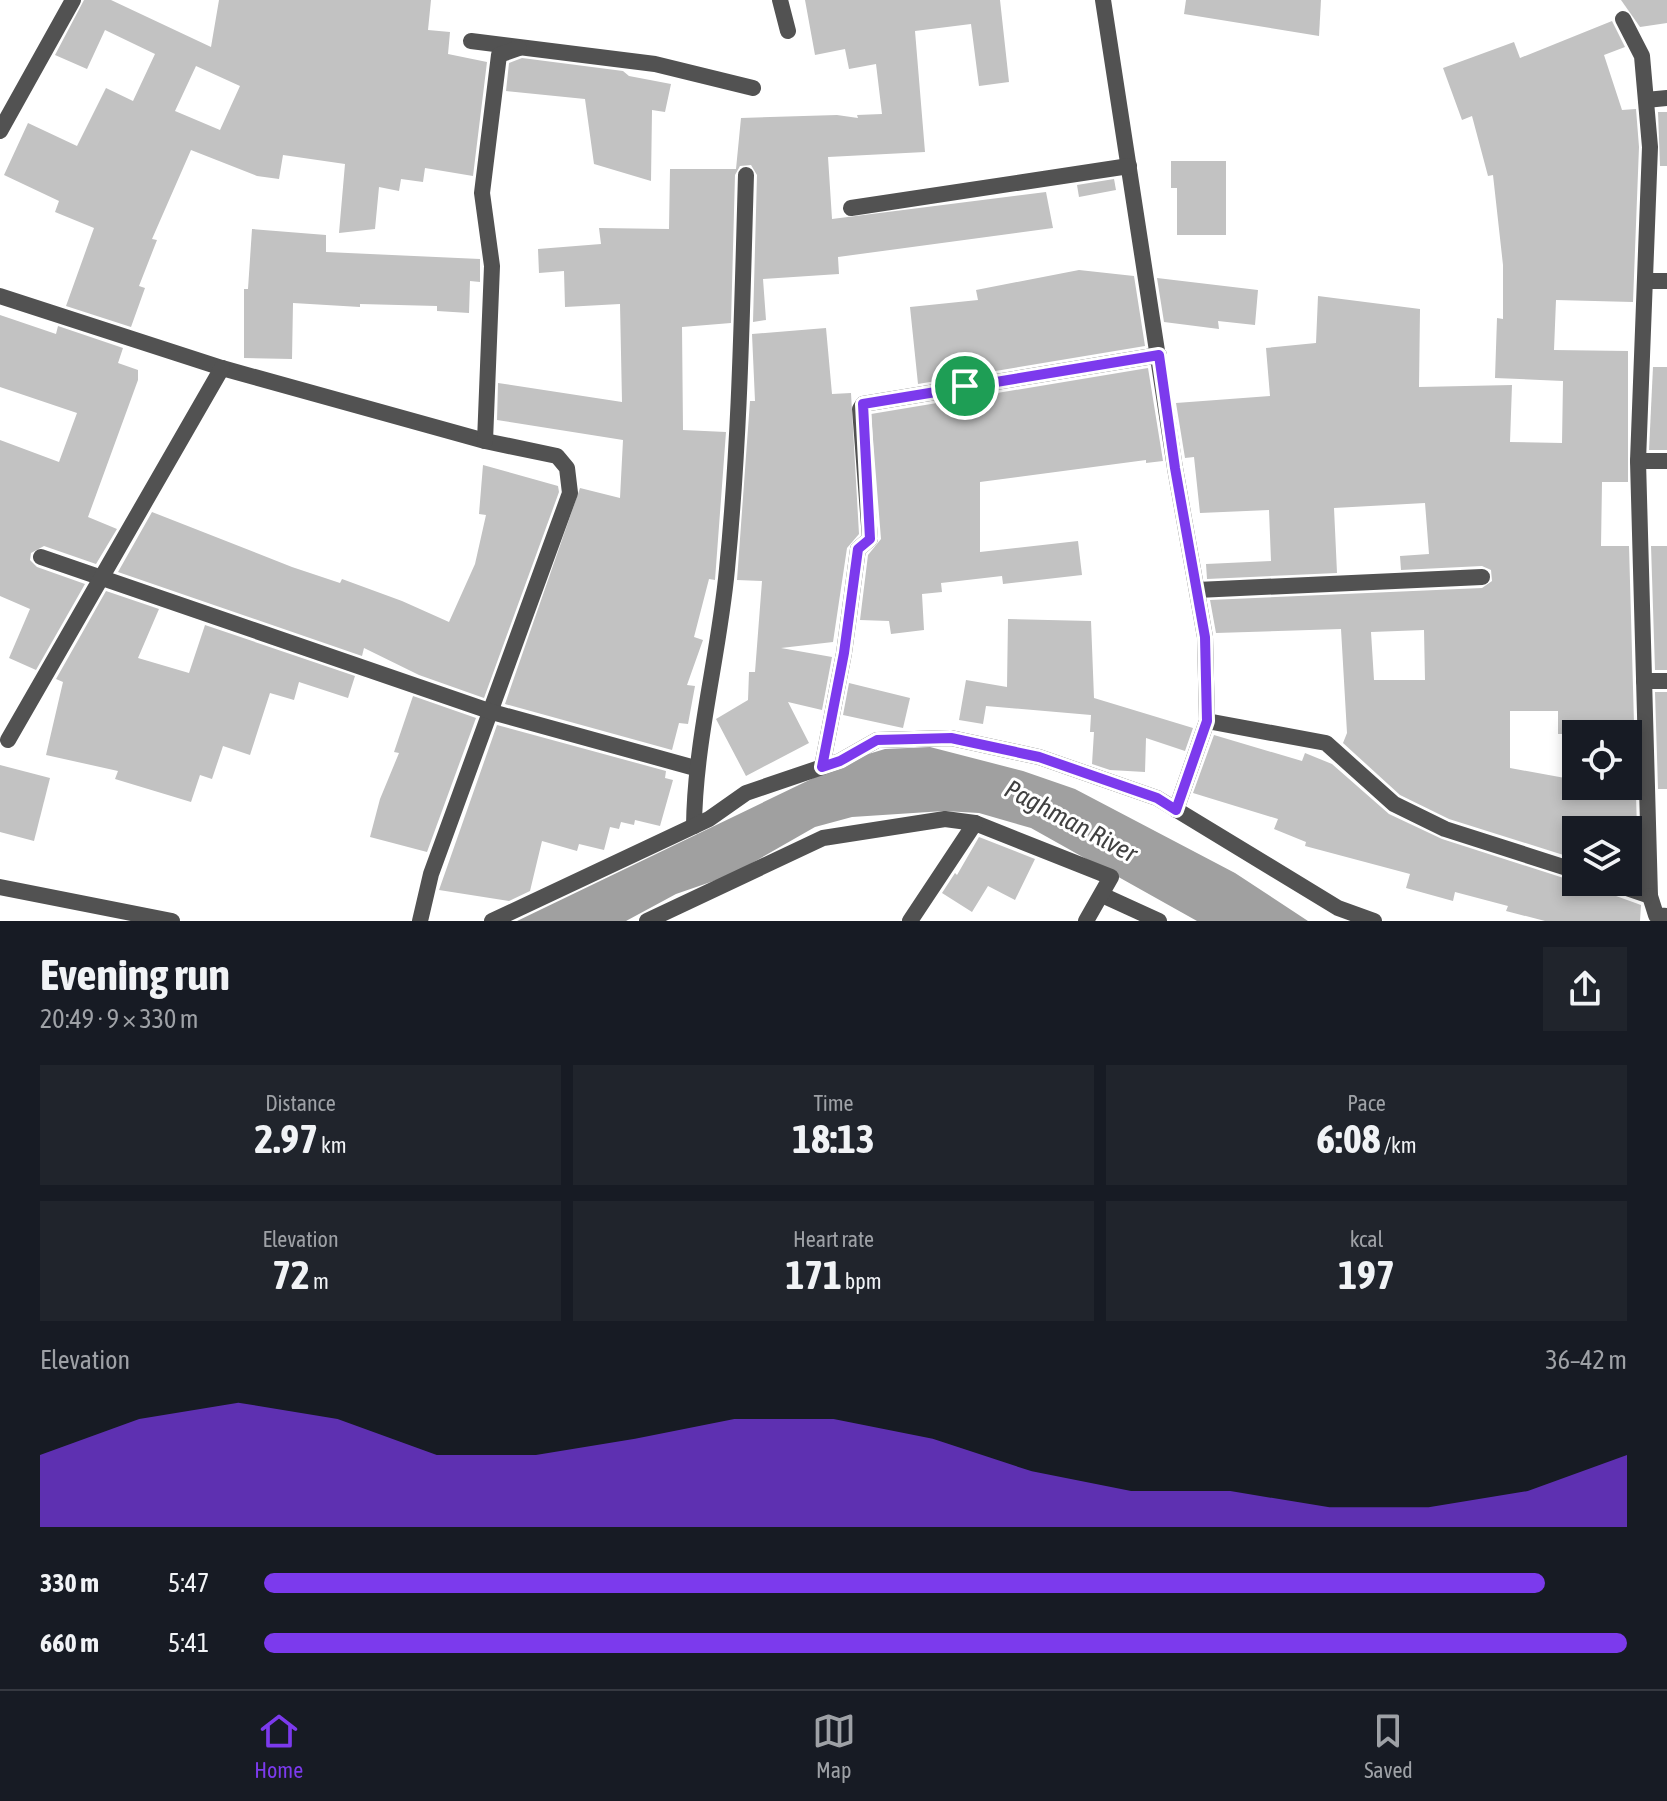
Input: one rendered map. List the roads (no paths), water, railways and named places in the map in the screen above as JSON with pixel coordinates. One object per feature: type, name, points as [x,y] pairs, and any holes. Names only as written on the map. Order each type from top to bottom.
[{"type":"street","points":[[0,131],[73,0]]},
{"type":"street","points":[[780,0],[788,31]]},
{"type":"street","points":[[1103,0],[1205,637],[1207,721],[1176,810]]},
{"type":"street","points":[[1623,19],[1642,56],[1650,147],[1638,461],[1650,896],[1656,915],[1667,916]]},
{"type":"street","points":[[471,41],[655,64],[753,88]]},
{"type":"street","points":[[485,441],[492,266],[482,193],[499,55],[519,48]]},
{"type":"street","points":[[1646,100],[1667,98]]},
{"type":"street","points":[[851,208],[1129,166]]},
{"type":"street","points":[[694,826],[695,768],[710,700],[728,555],[740,401],[746,175]]},
{"type":"street","points":[[1645,281],[1667,281]]},
{"type":"street","points":[[0,296],[222,368],[485,441],[557,456],[567,468],[570,493],[431,874],[420,921]]},
{"type":"street","points":[[822,767],[844,653],[858,549],[870,539],[863,404],[1159,355]]},
{"type":"street","points":[[8,740],[222,368]]},
{"type":"street","points":[[1638,461],[1667,461]]},
{"type":"street","points":[[41,557],[492,712],[695,768]]},
{"type":"street","points":[[1197,590],[1482,577]]},
{"type":"street","points":[[1644,681],[1667,681]]},
{"type":"street","points":[[1207,721],[1326,743],[1394,804],[1445,829],[1562,867]]},
{"type":"street","points":[[492,921],[694,826],[746,793],[840,761],[877,740],[951,738],[1039,757],[1157,798],[1338,908],[1374,921]]},
{"type":"street","points":[[647,921],[823,838],[945,819],[975,823],[1111,877],[1086,921]]},
{"type":"street","points":[[910,921],[975,823]]},
{"type":"street","points":[[0,887],[172,921]]},
{"type":"street","points":[[1642,893],[1650,896]]},
{"type":"street","points":[[1102,895],[1159,921]]},
{"type":"street","points":[[671,921],[679,905]]},
{"type":"water","name":"Paghman River","points":[[930,747],[1023,771],[1075,789],[1235,873],[1308,921],[1197,921],[1031,828],[979,813],[944,811],[852,817],[815,827],[731,875],[676,894],[626,921],[517,921],[855,758],[885,749]]}]
